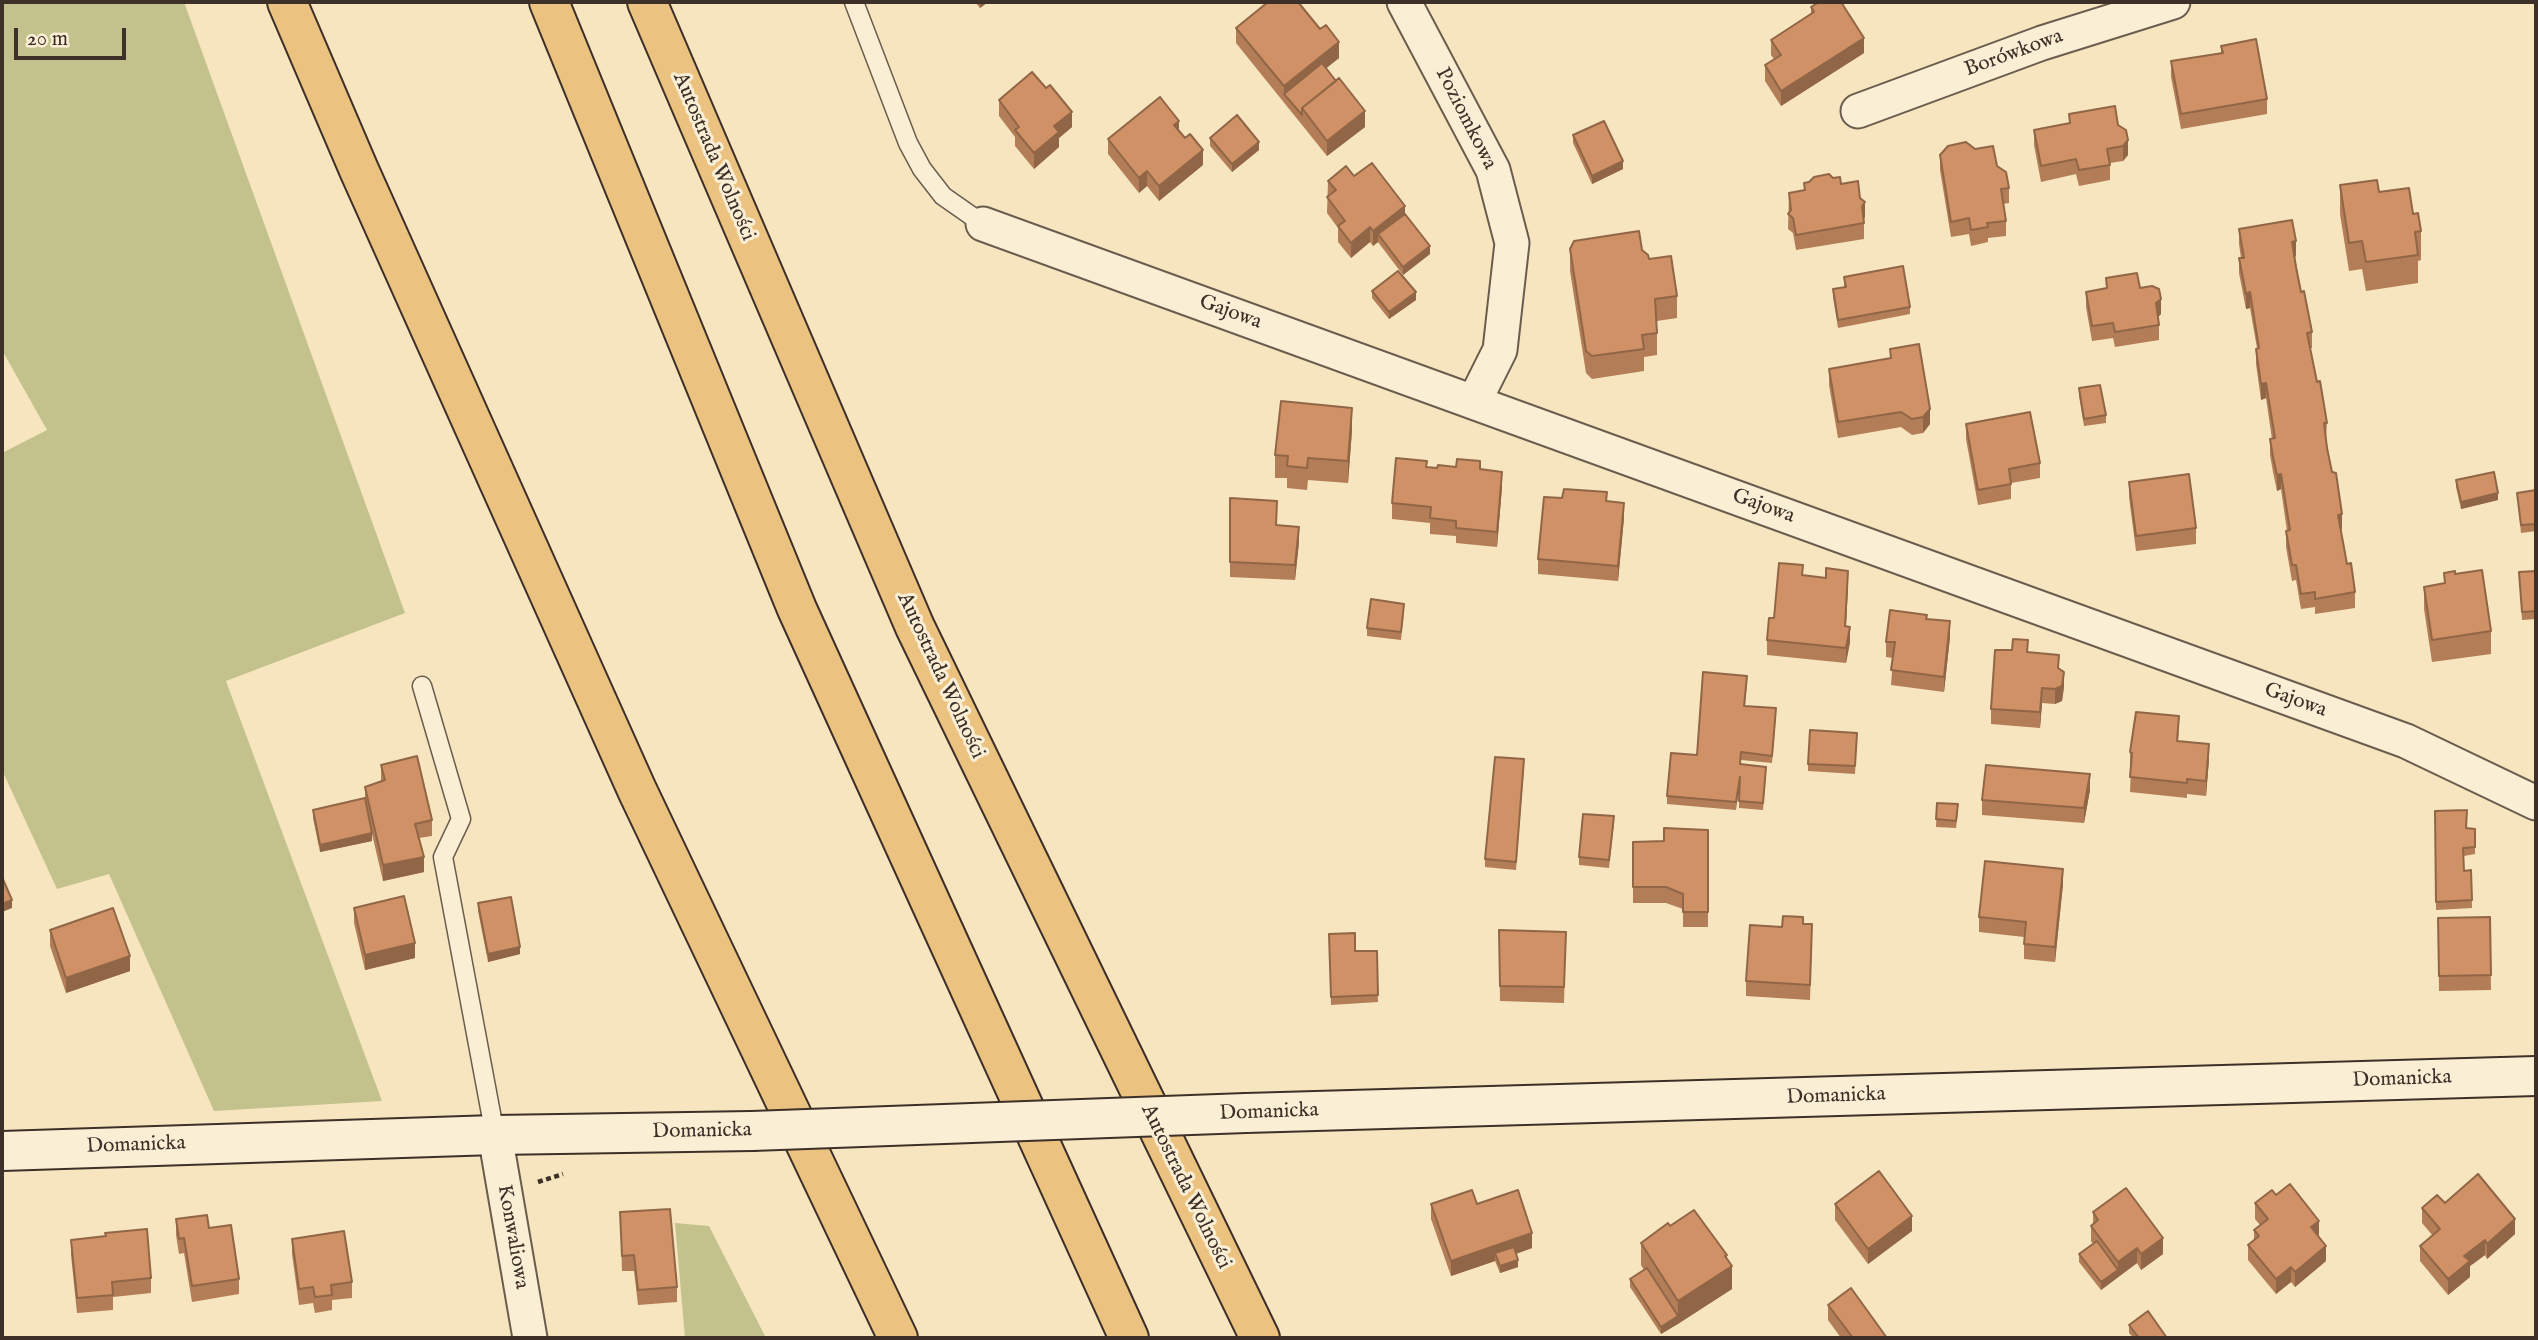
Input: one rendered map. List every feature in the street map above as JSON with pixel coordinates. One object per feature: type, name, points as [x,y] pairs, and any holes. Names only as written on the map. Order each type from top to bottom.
[{"type":"main road","points":[[287,2],[637,790],[898,1338]]},
{"type":"main road","points":[[549,2],[797,609],[1129,1338]]},
{"type":"main road","name":"Autostrada Wolności","points":[[647,2],[915,628],[1260,1338]]},
{"type":"street","name":"Poziomkowa","points":[[1405,2],[1493,170],[1512,243],[1500,350],[1474,402]]},
{"type":"street","name":"Borówkowa","points":[[1858,111],[2042,43],[2173,2]]},
{"type":"street","name":"Gajowa","points":[[983,224],[2406,741],[2536,803]]},
{"type":"street","name":"Domanicka","points":[[2,1151],[495,1135],[752,1131],[2536,1076]]},
{"type":"street","name":"Konwaliowa","points":[[495,1135],[530,1338]]},
{"type":"lane","points":[[854,2],[908,143],[922,169],[943,196],[983,224]]},
{"type":"lane","points":[[422,686],[461,819],[443,857],[495,1135]]},
{"type":"shaded area","points":[[2,2],[184,2],[405,613],[226,681],[382,1101],[214,1111],[109,874],[57,889],[2,770],[2,453],[47,430],[2,350]]},
{"type":"shaded area","points":[[675,1223],[709,1226],[766,1338],[685,1338]]},
{"type":"building","points":[[1268,2],[1298,2],[1320,29],[1326,25],[1339,42],[1284,86],[1236,28]]},
{"type":"building","points":[[1819,2],[1841,2],[1864,38],[1781,91],[1765,65],[1781,55],[1771,40],[1814,12],[1811,7]]},
{"type":"building","points":[[2256,39],[2267,99],[2181,114],[2171,61],[2223,53],[2221,46]]},
{"type":"building","points":[[1322,63],[1336,81],[1302,108],[1302,115],[1284,94]]},
{"type":"building","points":[[1032,72],[1046,88],[1050,85],[1072,112],[1054,126],[1059,132],[1034,153],[1015,130],[1019,127],[999,100]]},
{"type":"building","points":[[1339,78],[1365,111],[1327,141],[1302,108]]},
{"type":"building","points":[[1160,97],[1179,121],[1174,125],[1185,138],[1190,134],[1203,150],[1159,186],[1147,171],[1139,178],[1108,139]]},
{"type":"building","points":[[2115,106],[2118,125],[2126,130],[2128,140],[2123,146],[2107,149],[2110,165],[2079,170],[2076,159],[2041,166],[2034,130],[2070,123],[2069,114]]},
{"type":"building","points":[[1237,115],[1259,142],[1232,164],[1210,138]]},
{"type":"building","points":[[1604,121],[1623,161],[1592,176],[1573,135]]},
{"type":"building","points":[[1966,142],[1975,149],[1993,146],[1997,166],[2006,172],[2009,188],[2001,189],[2006,221],[1987,223],[1988,227],[1971,230],[1969,218],[1951,222],[1940,155],[1948,146]]},
{"type":"building","points":[[1372,163],[1405,206],[1373,231],[1370,227],[1351,243],[1338,226],[1345,221],[1327,197],[1336,190],[1328,181],[1346,166],[1354,176]]},
{"type":"building","points":[[1829,174],[1833,178],[1840,177],[1841,184],[1858,181],[1860,198],[1865,202],[1862,206],[1864,223],[1796,235],[1793,218],[1788,214],[1791,210],[1789,193],[1805,190],[1804,183],[1814,177]]},
{"type":"building","points":[[2377,180],[2379,192],[2409,188],[2413,214],[2418,213],[2421,231],[2415,232],[2418,255],[2366,262],[2362,241],[2349,243],[2340,185]]},
{"type":"building","points":[[1405,214],[1430,246],[1403,267],[1378,234]]},
{"type":"building","points":[[2292,220],[2296,241],[2292,242],[2296,267],[2312,332],[2307,333],[2317,382],[2320,381],[2327,423],[2324,423],[2327,448],[2332,472],[2336,473],[2342,514],[2338,515],[2347,564],[2351,563],[2355,592],[2315,599],[2315,592],[2301,594],[2296,565],[2292,565],[2286,531],[2290,530],[2281,474],[2277,475],[2270,439],[2275,438],[2266,383],[2261,384],[2256,349],[2259,348],[2250,292],[2246,294],[2239,258],[2244,258],[2239,229]]},
{"type":"building","points":[[1639,231],[1642,250],[1649,259],[1671,256],[1677,296],[1655,299],[1657,333],[1642,335],[1644,349],[1592,356],[1586,351],[1570,249],[1574,241]]},
{"type":"building","points":[[1903,266],[1910,307],[1838,320],[1833,289],[1846,287],[1844,277]]},
{"type":"building","points":[[1398,271],[1416,292],[1389,312],[1372,291]]},
{"type":"building","points":[[2137,273],[2140,288],[2152,286],[2159,289],[2161,299],[2156,303],[2159,325],[2115,332],[2113,323],[2092,326],[2086,292],[2107,288],[2106,278]]},
{"type":"building","points":[[1919,344],[1930,409],[1923,417],[1912,419],[1901,412],[1838,422],[1829,369],[1891,358],[1890,349]]},
{"type":"building","points":[[2100,385],[2106,415],[2084,419],[2079,388]]},
{"type":"building","points":[[1281,401],[1352,408],[1348,461],[1308,458],[1307,468],[1287,466],[1288,456],[1275,455]]},
{"type":"building","points":[[2030,412],[2040,463],[2009,469],[2011,484],[1978,490],[1966,424]]},
{"type":"building","points":[[1396,458],[1427,461],[1426,467],[1437,468],[1438,465],[1456,467],[1457,459],[1480,461],[1480,469],[1502,472],[1497,532],[1456,528],[1456,521],[1430,518],[1431,507],[1392,503]]},
{"type":"building","points":[[2494,472],[2498,493],[2461,502],[2456,480]]},
{"type":"building","points":[[2189,474],[2196,528],[2136,536],[2129,482]]},
{"type":"building","points":[[1564,489],[1607,492],[1606,501],[1624,503],[1618,566],[1538,559],[1544,497],[1562,498]]},
{"type":"building","points":[[2536,490],[2536,524],[2521,525],[2517,493]]},
{"type":"building","points":[[1230,498],[1277,501],[1276,525],[1299,527],[1295,565],[1230,562]]},
{"type":"building","points":[[1779,563],[1803,565],[1802,575],[1826,578],[1826,568],[1848,571],[1845,626],[1850,627],[1846,648],[1767,640],[1769,618],[1774,618]]},
{"type":"building","points":[[2482,570],[2491,631],[2432,640],[2424,587],[2445,583],[2444,573]]},
{"type":"building","points":[[2536,571],[2536,611],[2522,612],[2519,572]]},
{"type":"building","points":[[1371,599],[1404,604],[1401,632],[1367,628]]},
{"type":"building","points":[[1890,610],[1927,615],[1926,619],[1950,621],[1944,677],[1891,670],[1895,642],[1886,642]]},
{"type":"building","points":[[2013,639],[2028,640],[2027,652],[2059,655],[2058,668],[2064,672],[2062,686],[2055,689],[2042,688],[2040,712],[1991,709],[1995,650],[2012,650]]},
{"type":"building","points":[[1703,672],[1747,676],[1744,706],[1776,708],[1772,756],[1741,752],[1740,764],[1766,767],[1763,803],[1739,801],[1740,777],[1736,802],[1667,796],[1671,753],[1697,755]]},
{"type":"building","points":[[2136,712],[2179,716],[2177,741],[2209,744],[2206,781],[2187,779],[2187,783],[2130,777],[2130,752]]},
{"type":"building","points":[[1810,730],[1857,733],[1855,766],[1808,764]]},
{"type":"building","points":[[417,756],[432,820],[415,824],[424,857],[383,865],[365,787],[385,780],[381,765]]},
{"type":"building","points":[[1495,757],[1524,759],[1516,862],[1485,859]]},
{"type":"building","points":[[1986,765],[2090,774],[2084,808],[1982,800]]},
{"type":"building","points":[[365,798],[372,833],[320,845],[313,810]]},
{"type":"building","points":[[1937,803],[1958,804],[1956,821],[1936,819]]},
{"type":"building","points":[[2467,810],[2466,828],[2475,829],[2475,847],[2463,848],[2464,871],[2471,870],[2472,900],[2436,902],[2435,811]]},
{"type":"building","points":[[1583,814],[1614,816],[1609,860],[1579,857]]},
{"type":"building","points":[[1664,828],[1708,830],[1708,912],[1683,912],[1683,894],[1666,887],[1633,887],[1633,842],[1664,841]]},
{"type":"building","points":[[1985,861],[2063,869],[2055,947],[2024,944],[2026,922],[1979,917]]},
{"type":"building","points":[[2,877],[12,900],[2,904]]},
{"type":"building","points":[[404,896],[415,943],[365,955],[354,908]]},
{"type":"building","points":[[511,897],[520,947],[488,954],[478,903]]},
{"type":"building","points":[[113,908],[130,956],[66,978],[50,930]]},
{"type":"building","points":[[1783,916],[1803,917],[1803,924],[1812,924],[1810,985],[1746,981],[1750,925],[1782,927]]},
{"type":"building","points":[[2490,917],[2491,975],[2439,976],[2438,918]]},
{"type":"building","points":[[1499,930],[1566,932],[1564,987],[1500,986]]},
{"type":"building","points":[[1355,933],[1355,951],[1377,951],[1378,995],[1331,997],[1329,934]]},
{"type":"building","points":[[1879,1171],[1912,1216],[1868,1249],[1835,1204]]},
{"type":"building","points":[[2478,1174],[2515,1219],[2487,1244],[2485,1240],[2464,1256],[2470,1261],[2448,1279],[2420,1246],[2440,1229],[2422,1208],[2437,1195],[2445,1203]]},
{"type":"building","points":[[2290,1184],[2319,1221],[2311,1227],[2326,1246],[2295,1272],[2291,1267],[2276,1279],[2248,1245],[2259,1236],[2254,1230],[2268,1219],[2255,1203],[2272,1190],[2276,1195]]},
{"type":"building","points":[[2126,1188],[2163,1238],[2141,1254],[2137,1248],[2118,1262],[2091,1226],[2098,1220],[2093,1212]]},
{"type":"building","points":[[1472,1190],[1477,1204],[1518,1190],[1532,1233],[1451,1261],[1431,1204]]},
{"type":"building","points":[[670,1209],[677,1287],[638,1290],[634,1255],[622,1256],[620,1212]]},
{"type":"building","points":[[1694,1210],[1732,1266],[1678,1301],[1641,1243],[1668,1223],[1670,1226]]},
{"type":"building","points":[[207,1215],[209,1228],[231,1225],[239,1279],[192,1286],[184,1238],[179,1239],[176,1219]]},
{"type":"building","points":[[147,1229],[151,1278],[112,1282],[113,1295],[77,1298],[71,1240]]},
{"type":"building","points":[[344,1231],[352,1282],[331,1285],[332,1295],[315,1297],[313,1287],[299,1289],[292,1239]]},
{"type":"building","points":[[2097,1241],[2118,1270],[2101,1282],[2079,1254]]},
{"type":"building","points":[[1514,1247],[1518,1260],[1500,1266],[1495,1253]]},
{"type":"building","points":[[1647,1268],[1678,1316],[1661,1327],[1630,1279]]},
{"type":"building","points":[[1851,1288],[1887,1338],[1853,1338],[1828,1305]]},
{"type":"building","points":[[2148,1311],[2167,1338],[2139,1338],[2129,1325]]}]
